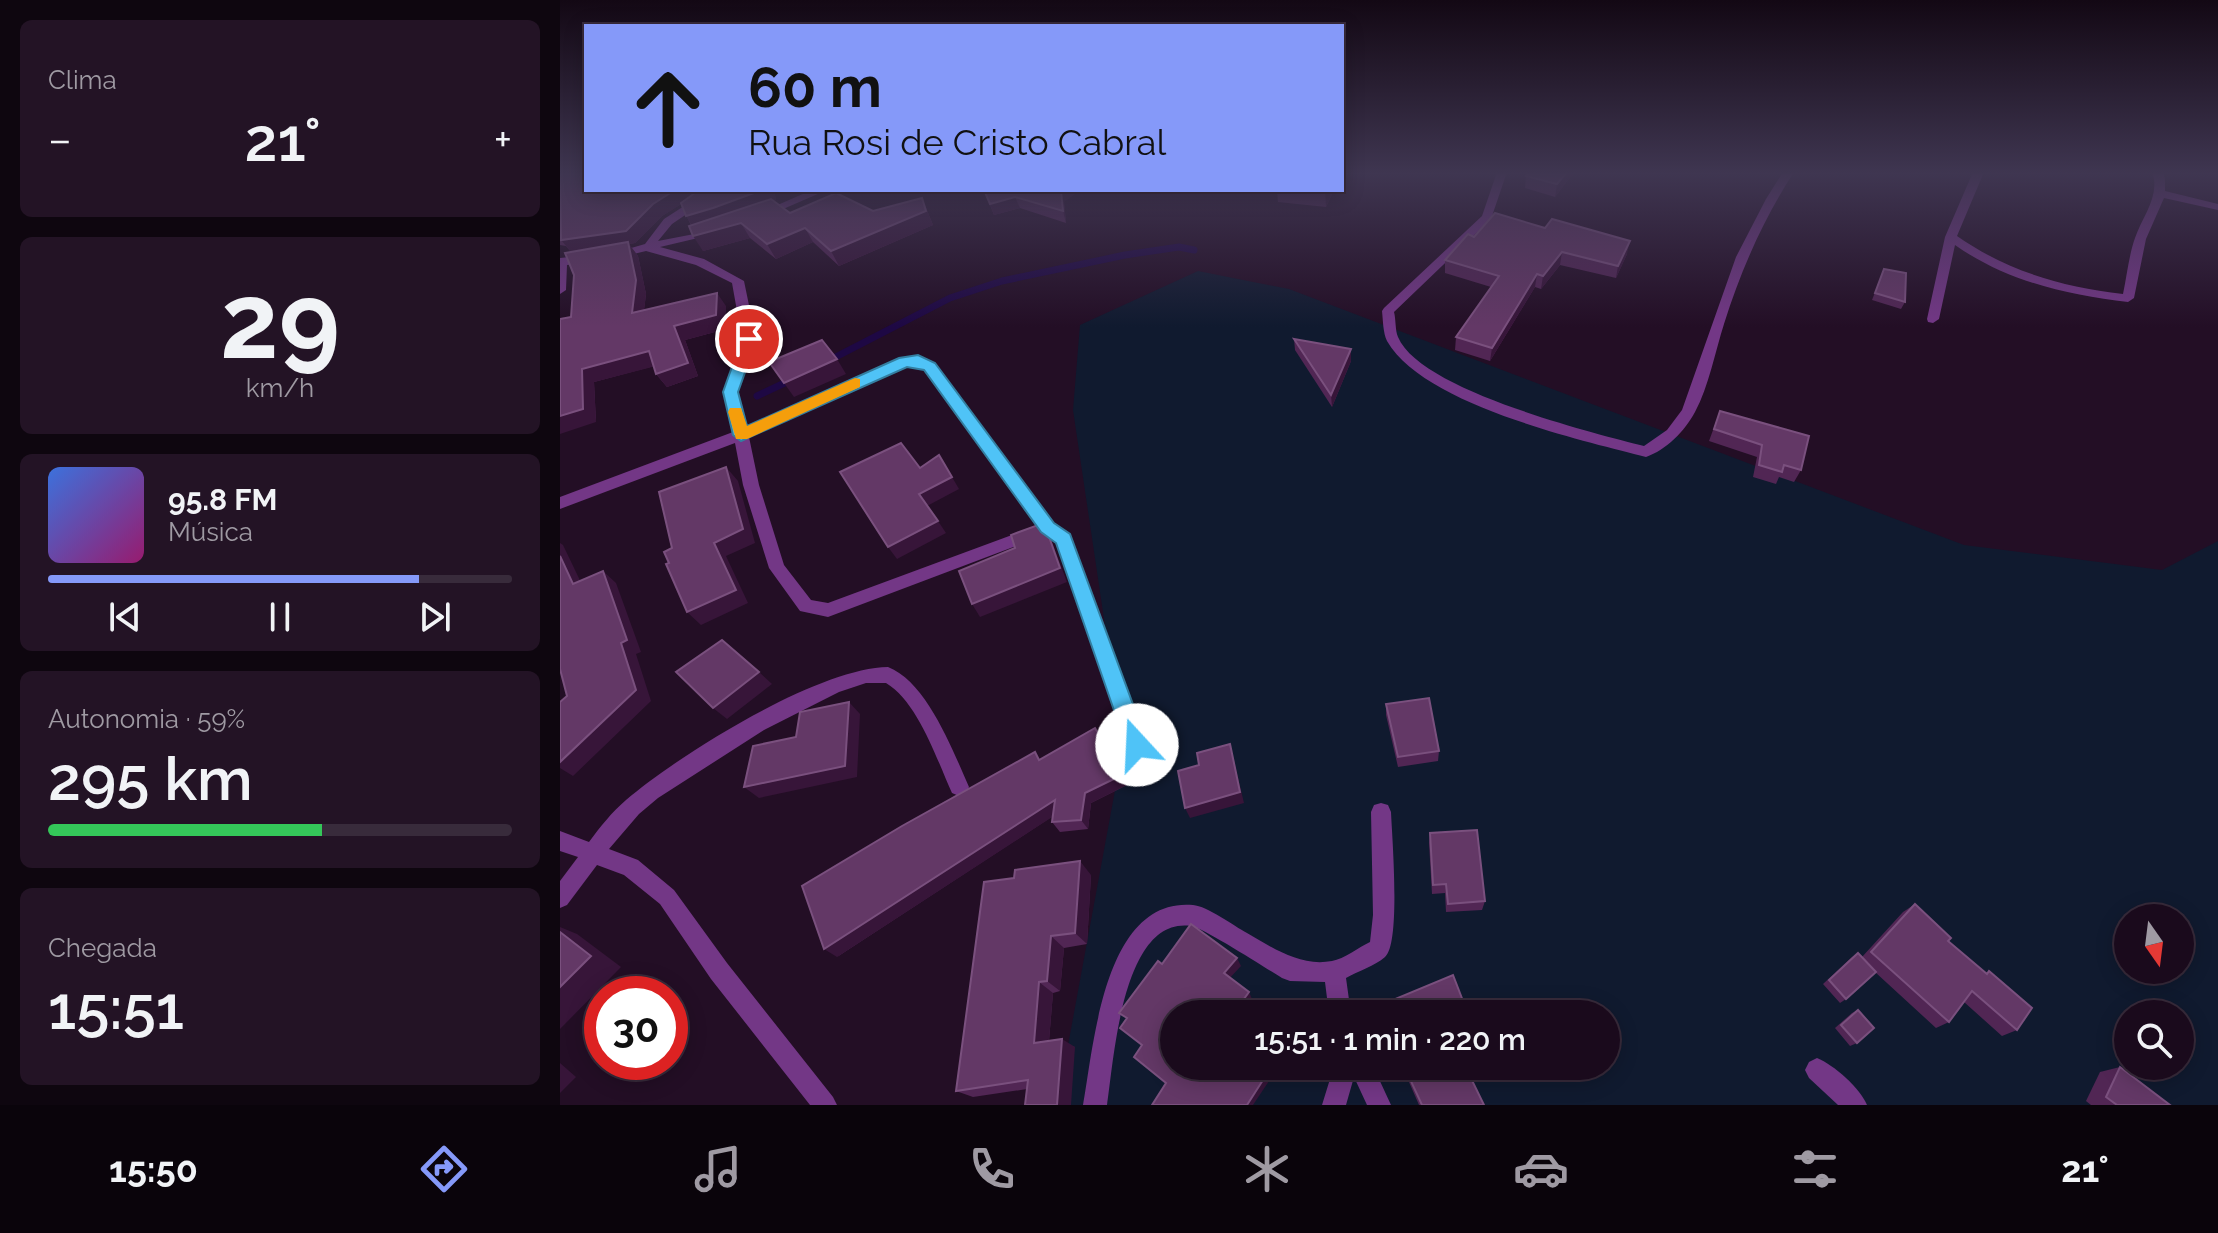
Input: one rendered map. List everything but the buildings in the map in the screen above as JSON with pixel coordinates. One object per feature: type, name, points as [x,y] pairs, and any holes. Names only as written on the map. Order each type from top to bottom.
[{"type":"street","points":[[649,248],[652,239],[666,224]]},
{"type":"street","points":[[1480,224],[1388,311],[1385,325],[1389,336],[1423,373],[1511,413],[1646,452],[1672,434],[1689,411],[1746,250],[1759,224]]},
{"type":"street","points":[[1933,319],[1957,224]]},
{"type":"street","points":[[1951,237],[1976,256],[2074,293],[2128,298],[2140,239],[2146,224]]},
{"type":"street","points":[[560,290],[561,262],[649,248],[720,229]]},
{"type":"street","points":[[649,248],[700,262],[738,281],[749,339],[731,392],[751,485],[777,568],[806,606],[828,610],[849,604],[1047,528]]},
{"type":"street","points":[[560,503],[741,435],[904,362],[918,360],[929,366],[1047,528],[1063,539],[1137,745]]},
{"type":"street","points":[[560,898],[629,810],[665,780],[827,686],[860,675],[888,675],[909,689],[959,787]]},
{"type":"street","points":[[1095,1105],[1107,1021],[1131,952],[1160,921],[1194,915],[1290,970],[1334,972],[1380,948],[1384,915],[1381,812]]},
{"type":"street","points":[[560,841],[631,867],[667,897],[754,1018],[825,1105]]},
{"type":"street","points":[[1334,972],[1338,1000]]},
{"type":"street","points":[[1817,1070],[1855,1105]]},
{"type":"street","points":[[1334,1105],[1342,1080]]},
{"type":"street","points":[[1367,1080],[1379,1105]]},
{"type":"shaded area","points":[[1198,271],[1289,289],[1964,545],[2162,570],[2218,541],[2218,1105],[1057,1105],[1123,747],[1073,410],[1080,325]]},
{"type":"waterway","points":[[824,363],[950,298],[1002,281],[1125,255],[1179,247],[1194,250]]},
{"type":"waterway","points":[[757,396],[793,379]]},
{"type":"slow traffic","points":[[736,412],[741,435],[855,383]]},
{"type":"route","points":[[749,339],[731,392],[741,435],[904,362],[918,360],[929,366],[986,449],[1047,528],[1063,539],[1137,745]]}]
